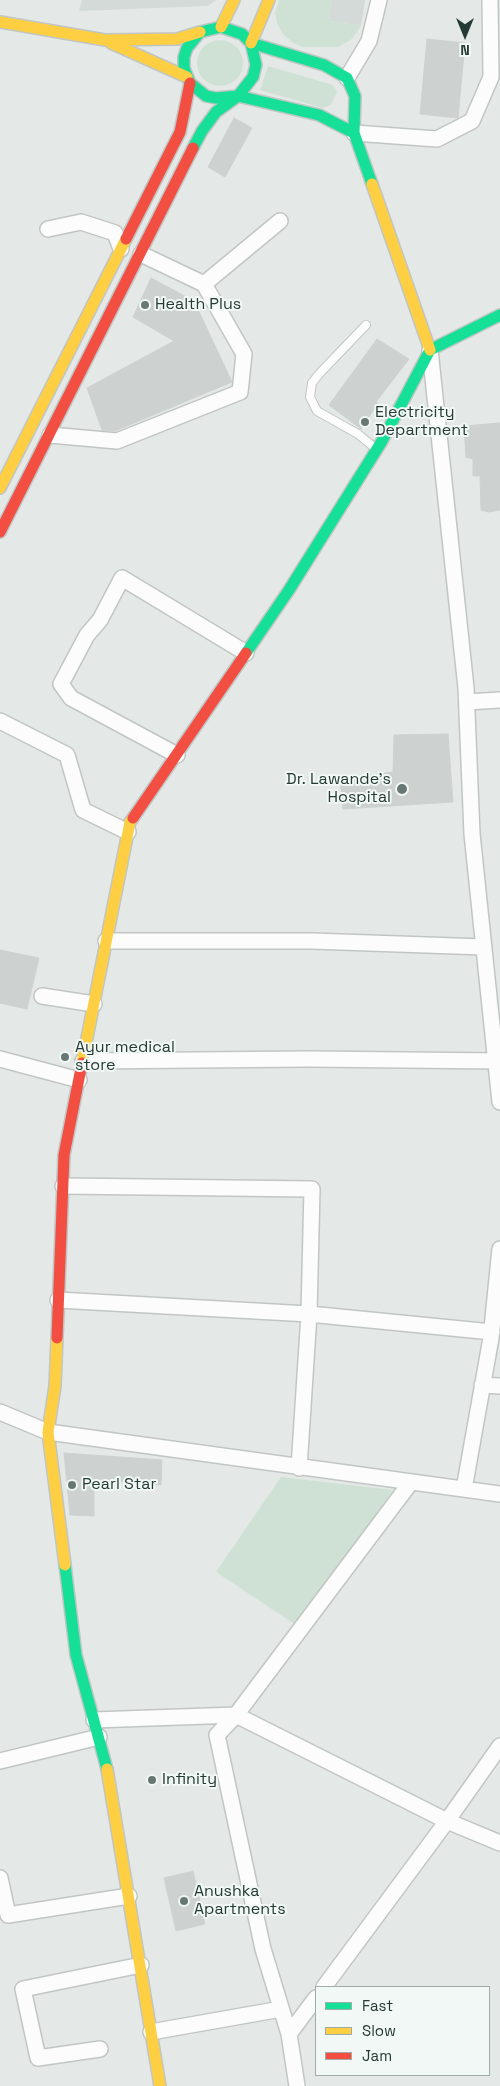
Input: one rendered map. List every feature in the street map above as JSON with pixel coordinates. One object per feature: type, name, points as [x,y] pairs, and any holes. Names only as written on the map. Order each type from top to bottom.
[{"type":"street","points":[[221,27],[234,0]]},
{"type":"street","points":[[0,532],[202,132],[216,112],[238,96],[253,77],[256,65],[251,43],[269,0]]},
{"type":"street","points":[[347,78],[369,41],[379,0]]},
{"type":"street","points":[[105,40],[189,80],[206,96],[216,98],[238,96],[319,115],[354,133],[437,139],[472,121],[491,77],[490,0]]},
{"type":"street","points":[[0,22],[105,40],[177,39],[221,27],[232,29],[242,34],[251,43],[324,65],[347,78],[355,96],[354,133],[430,350],[467,702],[472,834],[498,1061],[500,1102]]},
{"type":"street","points":[[0,488],[180,132],[189,80],[184,68],[186,52],[193,39],[200,32]]},
{"type":"street","points":[[204,284],[280,221]]},
{"type":"street","points":[[48,229],[81,222],[115,233],[121,249]]},
{"type":"street","points":[[50,435],[117,442],[240,392],[244,354],[204,284],[140,254]]},
{"type":"street","points":[[160,2086],[130,1896],[105,1757],[76,1655],[48,1432],[55,1386],[64,1155],[130,822],[289,590],[377,449],[430,350],[500,315]]},
{"type":"street","points":[[176,755],[71,698],[61,684],[87,636],[100,620],[122,578],[246,653]]},
{"type":"street","points":[[467,702],[500,700]]},
{"type":"street","points":[[0,721],[67,755],[83,810],[128,832]]},
{"type":"street","points":[[106,941],[312,941],[484,947]]},
{"type":"street","points":[[42,996],[94,1004]]},
{"type":"street","points":[[0,1059],[79,1080]]},
{"type":"street","points":[[83,1060],[309,1059],[498,1061]]},
{"type":"street","points":[[63,1186],[312,1189],[309,1314],[299,1468]]},
{"type":"street","points":[[464,1489],[492,1332],[500,1249]]},
{"type":"street","points":[[58,1300],[309,1314],[492,1332]]},
{"type":"street","points":[[482,1385],[500,1386]]},
{"type":"street","points":[[0,1412],[48,1432],[299,1468],[500,1494]]},
{"type":"street","points":[[297,2086],[289,2034],[263,1949],[217,1735],[236,1715],[411,1482]]},
{"type":"street","points":[[94,1720],[236,1715],[447,1821],[500,1843]]},
{"type":"street","points":[[0,1761],[99,1736]]},
{"type":"street","points":[[325,1986],[500,1746]]},
{"type":"street","points":[[0,1878],[8,1915],[130,1896]]},
{"type":"street","points":[[100,2049],[38,2058],[24,1989],[140,1965]]},
{"type":"street","points":[[289,2034],[315,1999]]},
{"type":"street","points":[[151,2032],[281,2009]]},
{"type":"lane","points":[[366,325],[316,378],[310,389],[310,397],[317,412],[358,434],[377,449]]},
{"type":"shaded area","points":[[82,0],[216,0],[208,6],[79,11]]},
{"type":"shaded area","points":[[332,0],[365,0],[361,26],[329,21]]},
{"type":"green space","points":[[279,0],[332,0],[329,21],[361,26],[352,39],[338,47],[303,47],[293,43],[282,33],[275,13]]},
{"type":"green space","points":[[216,40],[224,40],[233,44],[239,50],[243,63],[239,76],[233,82],[224,86],[216,86],[207,82],[201,76],[197,67],[197,59],[201,50],[207,44]]},
{"type":"green space","points":[[268,66],[333,85],[337,92],[331,105],[322,108],[260,90]]},
{"type":"green space","points":[[281,1477],[393,1490],[299,1627],[216,1572]]},
{"type":"building","points":[[427,39],[465,43],[458,118],[420,114]]},
{"type":"building","points":[[234,118],[252,128],[225,177],[208,167]]},
{"type":"building","points":[[151,278],[194,301],[232,382],[115,431],[102,430],[87,388],[174,341],[133,317]]},
{"type":"building","points":[[377,339],[409,359],[376,402],[378,403],[361,429],[329,405]]},
{"type":"building","points":[[500,423],[500,510],[488,512],[481,510],[480,476],[473,476],[473,459],[466,457],[464,426]]},
{"type":"building","points":[[448,734],[453,802],[343,809],[340,779],[393,772],[394,735]]},
{"type":"building","points":[[0,950],[39,958],[27,1009],[0,1003]]},
{"type":"building","points":[[64,1453],[162,1460],[161,1485],[94,1479],[94,1516],[70,1515]]},
{"type":"building","name":"Anushka Apartments","points":[[193,1871],[205,1924],[176,1931],[164,1878]]},
{"type":"traffic: fast","points":[[221,27],[242,34],[251,43],[256,65],[253,77],[238,96],[216,98],[206,96],[190,83],[184,68],[184,57],[187,48],[200,32],[221,27]]},
{"type":"traffic: fast","points":[[251,43],[324,65],[347,78],[355,96],[354,133],[372,184]]},
{"type":"traffic: fast","points":[[238,96],[319,115],[354,133]]},
{"type":"traffic: fast","points":[[193,148],[202,131],[216,112],[238,96]]},
{"type":"traffic: fast","points":[[246,653],[289,590],[382,441],[430,350],[500,315]]},
{"type":"traffic: fast","points":[[65,1565],[76,1655],[107,1769]]},
{"type":"traffic: slow","points":[[221,27],[234,0]]},
{"type":"traffic: slow","points":[[251,43],[269,0]]},
{"type":"traffic: slow","points":[[0,22],[105,40],[177,39],[200,32]]},
{"type":"traffic: slow","points":[[111,43],[187,77]]},
{"type":"traffic: slow","points":[[372,184],[430,350]]},
{"type":"traffic: slow","points":[[0,488],[126,239]]},
{"type":"traffic: slow","points":[[82,1063],[130,822],[133,818]]},
{"type":"traffic: slow","points":[[57,1338],[55,1386],[48,1432],[65,1565]]},
{"type":"traffic: slow","points":[[107,1769],[160,2086]]},
{"type":"traffic: jam","points":[[126,239],[180,132],[190,83]]},
{"type":"traffic: jam","points":[[0,532],[193,148]]},
{"type":"traffic: jam","points":[[133,818],[246,653]]},
{"type":"traffic: jam","points":[[57,1338],[64,1155],[82,1063]]},
{"type":"place","name":"Health Plus","points":[[145,305]]},
{"type":"place","name":"Electricity Department","points":[[365,422]]},
{"type":"place","name":"Dr. Lawande's Hospital","points":[[402,789]]},
{"type":"place","name":"Ayur medical store","points":[[65,1057]]},
{"type":"place","name":"Pearl Star","points":[[72,1485]]},
{"type":"place","name":"Infinity","points":[[152,1780]]},
{"type":"place","name":"Anushka Apartments","points":[[184,1901]]}]
